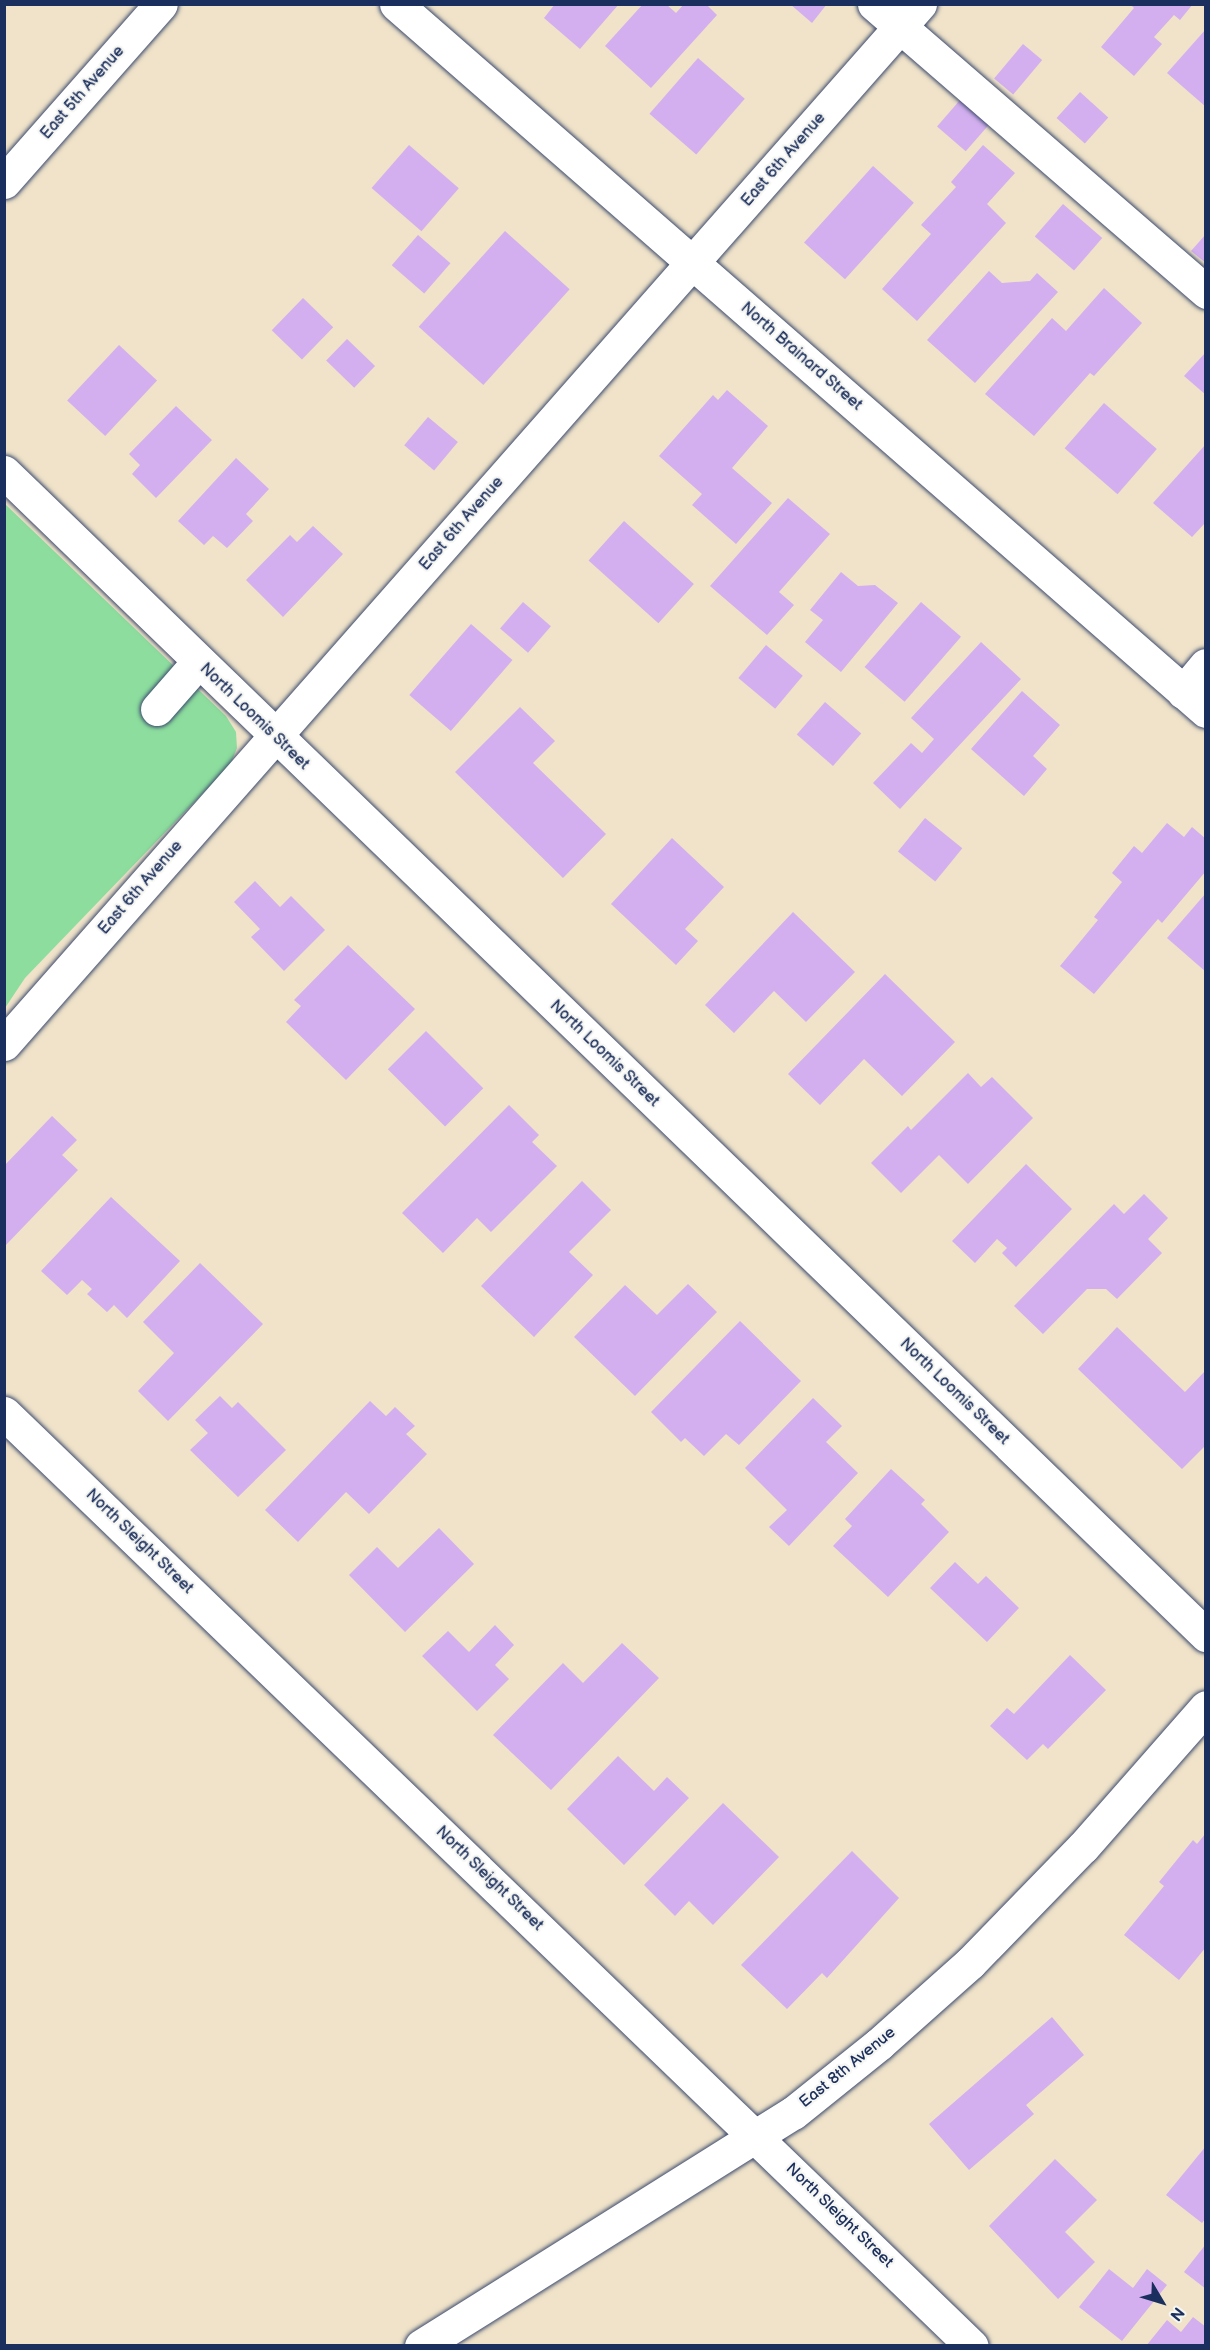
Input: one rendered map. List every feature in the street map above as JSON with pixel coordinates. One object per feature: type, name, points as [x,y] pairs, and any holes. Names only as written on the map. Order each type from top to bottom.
[{"type":"street","name":"East 5th Avenue","points":[[4,182],[161,4]]},
{"type":"street","name":"North Brainard Street","points":[[396,4],[1194,701]]},
{"type":"street","points":[[874,4],[910,16],[1206,292]]},
{"type":"street","name":"East 6th Avenue","points":[[4,1044],[910,16]]},
{"type":"street","name":"North Loomis Street","points":[[4,472],[274,736],[1206,1635]]},
{"type":"street","points":[[157,709],[198,662]]},
{"type":"street","points":[[1194,701],[1206,665]]},
{"type":"street","name":"North Sleight Street","points":[[4,1413],[757,2136],[972,2346]]},
{"type":"street","name":"East 8th Avenue","points":[[421,2346],[793,2113],[879,2044],[970,1963],[1083,1847],[1206,1707]]},
{"type":"green space","points":[[5,504],[226,716],[236,732],[237,748],[230,765],[25,978],[5,1008]]},
{"type":"building","points":[[555,4],[619,4],[580,49],[544,18]]},
{"type":"building","points":[[643,4],[666,4],[676,13],[684,4],[706,4],[717,15],[651,88],[605,46]]},
{"type":"building","points":[[790,4],[827,4],[812,23]]},
{"type":"building","points":[[1130,4],[1193,4],[1180,20],[1174,15],[1154,37],[1162,44],[1134,76],[1101,47],[1134,8]]},
{"type":"building","points":[[1206,29],[1206,107],[1167,73]]},
{"type":"building","points":[[1023,44],[1042,60],[1013,95],[994,78]]},
{"type":"building","points":[[698,58],[745,99],[696,155],[649,114]]},
{"type":"building","points":[[1080,92],[1108,117],[1085,143],[1057,118]]},
{"type":"building","points":[[960,100],[989,125],[966,151],[937,126]]},
{"type":"building","points":[[409,145],[459,188],[421,231],[372,188]]},
{"type":"building","points":[[983,145],[1015,173],[987,204],[1006,223],[917,321],[882,289],[931,234],[921,225],[956,187],[951,182]]},
{"type":"building","points":[[873,166],[914,203],[845,279],[804,243]]},
{"type":"building","points":[[1063,204],[1102,238],[1074,271],[1035,236]]},
{"type":"building","points":[[505,231],[570,289],[483,385],[419,327]]},
{"type":"building","points":[[1206,234],[1206,263],[1191,251]]},
{"type":"building","points":[[418,235],[450,263],[424,293],[392,265]]},
{"type":"building","points":[[989,271],[1002,283],[1030,281],[1037,273],[1058,292],[975,383],[927,340]]},
{"type":"building","points":[[1104,288],[1142,323],[1094,376],[1090,373],[1034,436],[985,394],[1052,318],[1066,331]]},
{"type":"building","points":[[303,298],[333,327],[302,360],[272,330]]},
{"type":"building","points":[[347,339],[375,366],[354,388],[326,361]]},
{"type":"building","points":[[119,345],[157,380],[105,436],[67,401]]},
{"type":"building","points":[[1206,352],[1206,395],[1184,376]]},
{"type":"building","points":[[727,390],[768,426],[732,468],[772,503],[736,544],[692,505],[702,494],[659,456],[713,395],[718,400]]},
{"type":"building","points":[[1104,403],[1157,449],[1117,494],[1065,448]]},
{"type":"building","points":[[176,406],[212,440],[156,498],[132,474],[140,465],[129,454]]},
{"type":"building","points":[[428,417],[458,442],[434,470],[404,445]]},
{"type":"building","points":[[1206,444],[1206,522],[1192,537],[1153,503]]},
{"type":"building","points":[[236,458],[269,489],[246,514],[253,521],[227,548],[213,536],[204,545],[178,521]]},
{"type":"building","points":[[788,498],[830,534],[779,592],[794,605],[767,635],[710,586]]},
{"type":"building","points":[[624,521],[694,584],[658,623],[589,560]]},
{"type":"building","points":[[313,526],[343,554],[283,617],[246,580],[290,535],[297,542]]},
{"type":"building","points":[[841,572],[858,586],[875,585],[898,603],[841,672],[805,642],[823,620],[810,610]]},
{"type":"building","points":[[523,602],[551,626],[528,653],[500,628]]},
{"type":"building","points":[[921,602],[961,637],[905,702],[865,667]]},
{"type":"building","points":[[471,624],[513,660],[451,731],[409,695]]},
{"type":"building","points":[[981,642],[1021,679],[900,809],[873,783],[911,743],[922,753],[934,739],[911,718]]},
{"type":"building","points":[[766,645],[803,676],[775,709],[738,678]]},
{"type":"building","points":[[1022,691],[1060,725],[1033,756],[1047,769],[1024,796],[971,749]]},
{"type":"building","points":[[825,702],[861,733],[833,766],[797,734]]},
{"type":"building","points":[[520,707],[555,741],[533,763],[606,834],[563,878],[455,772]]},
{"type":"building","points":[[925,818],[962,848],[935,882],[898,851]]},
{"type":"building","points":[[1167,823],[1184,837],[1192,827],[1206,839],[1206,871],[1162,923],[1158,919],[1094,994],[1060,966],[1098,920],[1094,917],[1122,882],[1112,873],[1134,846],[1142,853]]},
{"type":"building","points":[[672,838],[724,887],[685,929],[698,941],[676,965],[611,904]]},
{"type":"building","points":[[255,881],[280,907],[291,896],[325,930],[284,971],[251,937],[260,929],[234,902]]},
{"type":"building","points":[[1206,893],[1206,972],[1167,938]]},
{"type":"building","points":[[793,912],[855,972],[806,1022],[774,991],[734,1033],[705,1005]]},
{"type":"building","points":[[348,945],[415,1009],[346,1080],[286,1022],[301,1006],[294,1000]]},
{"type":"building","points":[[885,974],[955,1042],[902,1096],[864,1059],[820,1105],[788,1074]]},
{"type":"building","points":[[426,1031],[483,1088],[445,1126],[388,1069]]},
{"type":"building","points":[[968,1073],[981,1087],[992,1077],[1033,1118],[968,1184],[939,1155],[901,1193],[871,1163],[908,1126],[911,1130]]},
{"type":"building","points":[[509,1105],[539,1135],[532,1142],[557,1166],[491,1232],[477,1218],[443,1253],[402,1213]]},
{"type":"building","points":[[52,1116],[77,1140],[62,1155],[78,1170],[4,1247],[4,1166]]},
{"type":"building","points":[[1026,1164],[1072,1209],[1016,1267],[1002,1253],[1007,1248],[997,1239],[975,1263],[952,1241]]},
{"type":"building","points":[[582,1181],[611,1210],[569,1252],[593,1275],[534,1337],[481,1286]]},
{"type":"building","points":[[1144,1194],[1168,1218],[1148,1239],[1162,1253],[1117,1299],[1106,1289],[1087,1289],[1043,1334],[1014,1306],[1114,1204],[1124,1214]]},
{"type":"building","points":[[111,1197],[180,1261],[127,1318],[114,1305],[107,1312],[87,1294],[92,1289],[82,1280],[67,1295],[41,1271]]},
{"type":"building","points":[[200,1263],[263,1324],[168,1421],[138,1391],[174,1353],[143,1322]]},
{"type":"building","points":[[688,1284],[717,1312],[635,1396],[574,1337],[625,1285],[657,1315]]},
{"type":"building","points":[[740,1321],[801,1381],[739,1445],[726,1434],[704,1456],[685,1438],[681,1442],[651,1412]]},
{"type":"building","points":[[1117,1327],[1185,1392],[1206,1370],[1206,1445],[1182,1469],[1078,1369]]},
{"type":"building","points":[[220,1396],[232,1408],[238,1402],[286,1450],[238,1497],[190,1450],[208,1433],[195,1420]]},
{"type":"building","points":[[813,1398],[842,1426],[826,1442],[858,1473],[789,1546],[769,1527],[787,1510],[745,1468]]},
{"type":"building","points":[[370,1401],[386,1416],[395,1407],[415,1426],[406,1434],[427,1454],[369,1514],[346,1492],[298,1542],[265,1510]]},
{"type":"building","points":[[891,1469],[925,1500],[921,1504],[949,1532],[888,1597],[833,1546],[852,1526],[845,1519]]},
{"type":"building","points":[[439,1528],[474,1564],[405,1632],[349,1575],[377,1547],[398,1568]]},
{"type":"building","points":[[955,1562],[978,1584],[986,1576],[1019,1608],[987,1642],[930,1588]]},
{"type":"building","points":[[495,1625],[514,1645],[495,1665],[509,1679],[477,1711],[422,1656],[448,1631],[469,1652]]},
{"type":"building","points":[[622,1643],[659,1678],[551,1790],[493,1735],[563,1663],[583,1683]]},
{"type":"building","points":[[1070,1655],[1106,1690],[1048,1749],[1043,1744],[1027,1760],[990,1726],[1007,1708],[1014,1714]]},
{"type":"building","points":[[618,1756],[654,1791],[667,1777],[689,1798],[624,1865],[567,1809]]},
{"type":"building","points":[[723,1803],[779,1857],[713,1925],[689,1901],[675,1916],[644,1885]]},
{"type":"building","points":[[1206,1833],[1206,1947],[1179,1980],[1124,1935],[1164,1886],[1159,1882],[1193,1840],[1197,1844]]},
{"type":"building","points":[[852,1851],[899,1898],[827,1978],[822,1973],[787,2009],[741,1965]]},
{"type":"building","points":[[1052,2017],[1084,2055],[1026,2105],[1034,2114],[969,2170],[929,2124]]},
{"type":"building","points":[[1206,2146],[1206,2218],[1202,2223],[1166,2195]]},
{"type":"building","points":[[1055,2159],[1097,2200],[1065,2232],[1095,2262],[1058,2299],[989,2226]]},
{"type":"building","points":[[1206,2244],[1206,2289],[1184,2272]]},
{"type":"building","points":[[1109,2269],[1133,2288],[1147,2269],[1167,2285],[1122,2341],[1079,2307]]},
{"type":"building","points":[[1193,2317],[1206,2327],[1206,2346],[1146,2346],[1167,2320],[1181,2332]]}]
